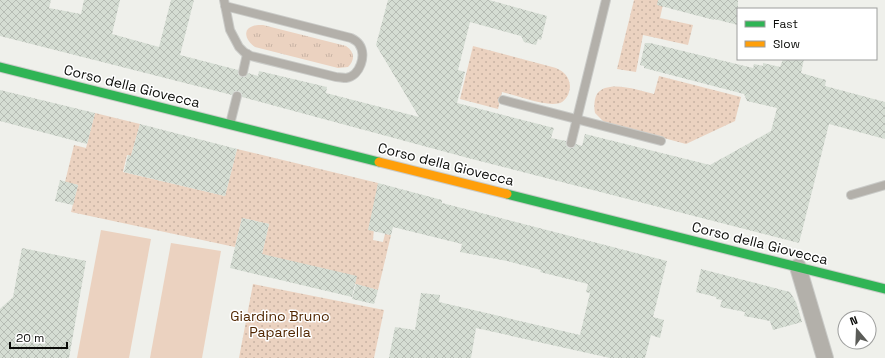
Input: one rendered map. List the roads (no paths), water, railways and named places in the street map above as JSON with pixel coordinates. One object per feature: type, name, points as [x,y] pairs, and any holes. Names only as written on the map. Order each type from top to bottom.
[{"type":"street","name":"Corso della Giovecca","points":[[0,67],[885,289]]},
{"type":"street","points":[[798,267],[825,358]]},
{"type":"lane","points":[[570,143],[606,0]]},
{"type":"lane","points":[[224,3],[351,38],[359,43],[363,52],[362,63],[357,72],[346,78],[336,77],[251,56],[239,47],[230,30],[224,3]]},
{"type":"lane","points":[[243,72],[247,54]]},
{"type":"lane","points":[[230,125],[237,96]]},
{"type":"lane","points":[[503,100],[662,141]]},
{"type":"lane","points":[[851,194],[885,186]]},
{"type":"park label","name":"Giardino Bruno Paparella","points":[[280,324]]}]
